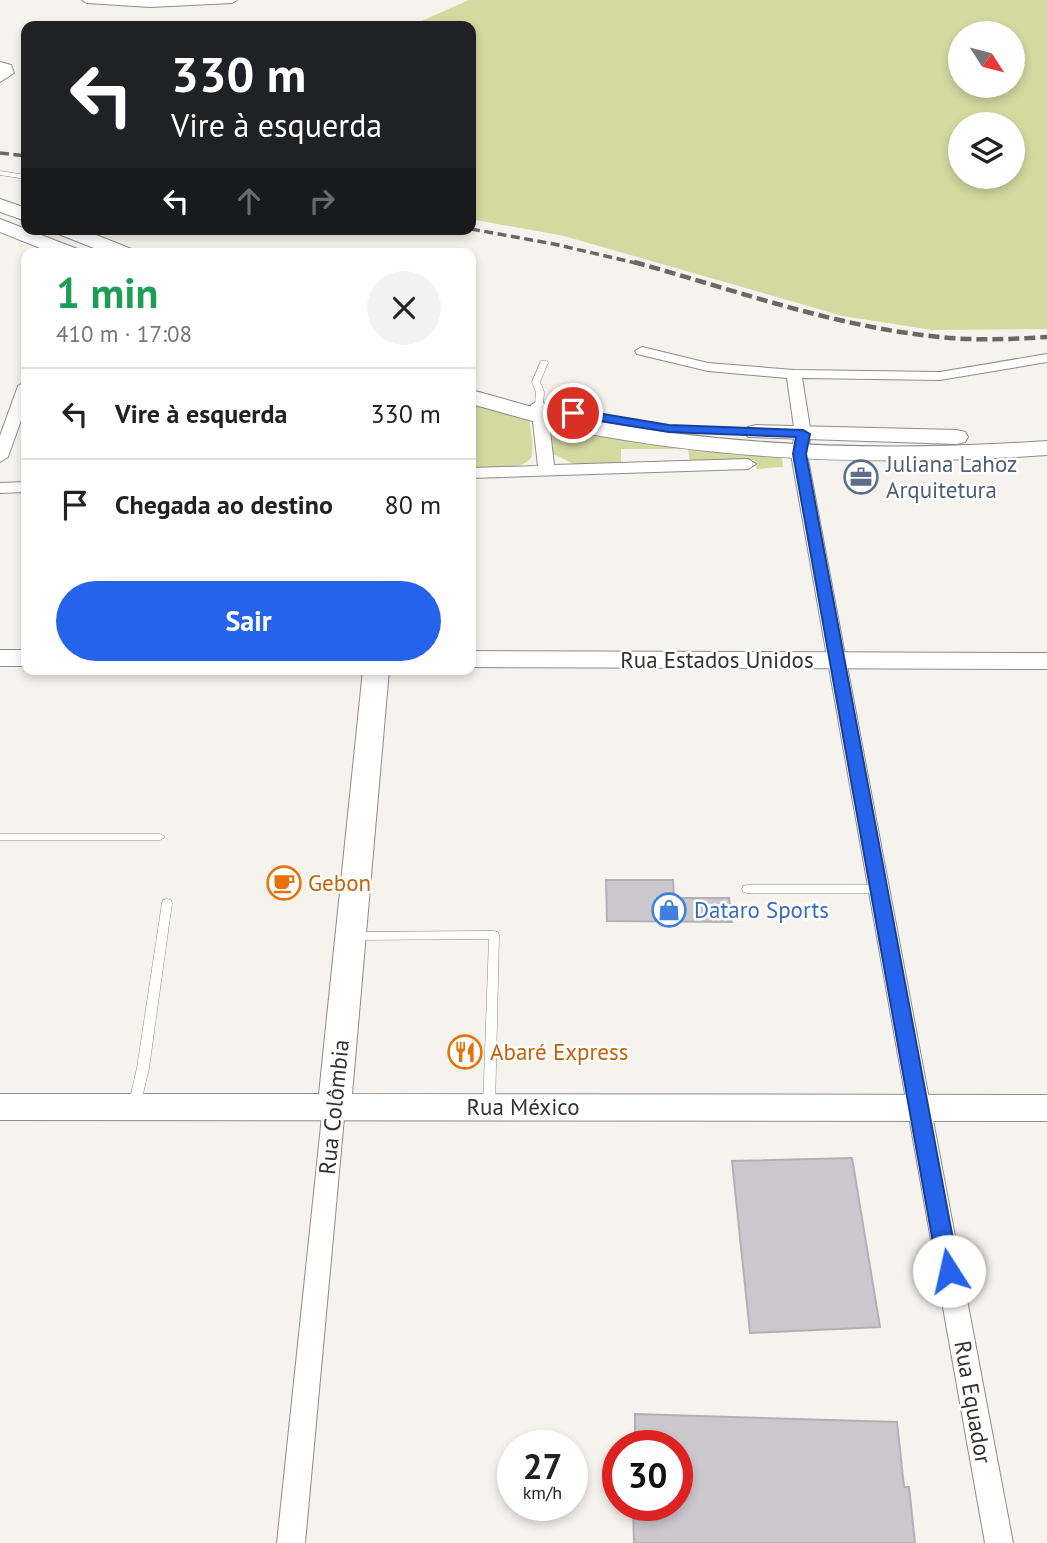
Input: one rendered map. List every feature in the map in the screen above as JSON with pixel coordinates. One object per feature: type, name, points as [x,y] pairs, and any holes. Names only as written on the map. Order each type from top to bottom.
[{"type":"main road","points":[[0,205],[21,213]]},
{"type":"main road","points":[[0,225],[21,233]]},
{"type":"main road","points":[[25,235],[58,248]]},
{"type":"main road","points":[[78,235],[112,248]]},
{"type":"main road","points":[[476,387],[540,410]]},
{"type":"main road","points":[[476,398],[540,410],[623,432],[801,444],[901,456],[1047,448]]},
{"type":"main road","points":[[801,444],[1047,437]]},
{"type":"main road","points":[[0,658],[21,658]]},
{"type":"main road","name":"Rua Estados Unidos","points":[[476,659],[1047,661]]},
{"type":"main road","name":"Rua Colômbia","points":[[334,1107],[376,675]]},
{"type":"main road","name":"Rua México","points":[[0,1107],[1047,1108]]},
{"type":"street","points":[[87,0],[160,4],[232,0]]},
{"type":"street","points":[[0,65],[7,68],[8,73],[0,78]]},
{"type":"street","points":[[642,351],[708,367],[794,374],[940,376],[1047,358]]},
{"type":"street","name":"Rua Equador","points":[[794,374],[801,444],[837,660],[999,1543]]},
{"type":"street","points":[[1,449],[21,399]]},
{"type":"street","points":[[540,410],[547,471]]},
{"type":"street","points":[[476,473],[748,464]]},
{"type":"street","points":[[0,488],[21,487]]},
{"type":"street","name":"Rua Colômbia","points":[[291,1543],[334,1107]]},
{"type":"lane","points":[[0,173],[21,176]]},
{"type":"lane","points":[[540,410],[537,382],[544,363]]},
{"type":"lane","points":[[0,837],[160,837]]},
{"type":"lane","points":[[747,889],[879,889]]},
{"type":"lane","points":[[134,1107],[143,1068],[167,903]]},
{"type":"lane","points":[[350,936],[494,935],[489,1107]]},
{"type":"green space","points":[[469,0],[1047,0],[1047,329],[932,330],[843,316],[564,236],[476,220],[476,21],[421,21]]},
{"type":"green space","points":[[476,402],[529,417],[532,455],[523,464],[505,468],[476,468]]},
{"type":"green space","points":[[551,422],[646,441],[782,458],[783,467],[757,469],[754,460],[690,462],[688,449],[621,449],[621,463],[574,464],[553,454]]},
{"type":"building","name":"Dataro Sports","points":[[606,880],[673,880],[674,898],[729,898],[732,922],[607,921]]},
{"type":"building","points":[[852,1158],[880,1327],[750,1333],[732,1161]]},
{"type":"building","points":[[635,1414],[897,1422],[904,1487],[909,1487],[915,1543],[634,1543],[633,1521],[693,1521],[693,1430],[635,1430]]},
{"type":"railway","points":[[0,153],[21,155]]},
{"type":"railway","points":[[476,230],[640,264]]},
{"type":"railway","points":[[634,262],[862,325],[967,339],[1047,337]]},
{"type":"place","name":"Juliana Lahoz Arquitetura","points":[[861,477]]},
{"type":"place","name":"Gebon","points":[[284,883]]},
{"type":"place","name":"Dataro Sports","points":[[669,910]]},
{"type":"place","name":"Abaré Express","points":[[465,1052]]},
{"type":"route","points":[[573,413],[669,428],[803,434],[799,454],[949,1271]]}]
